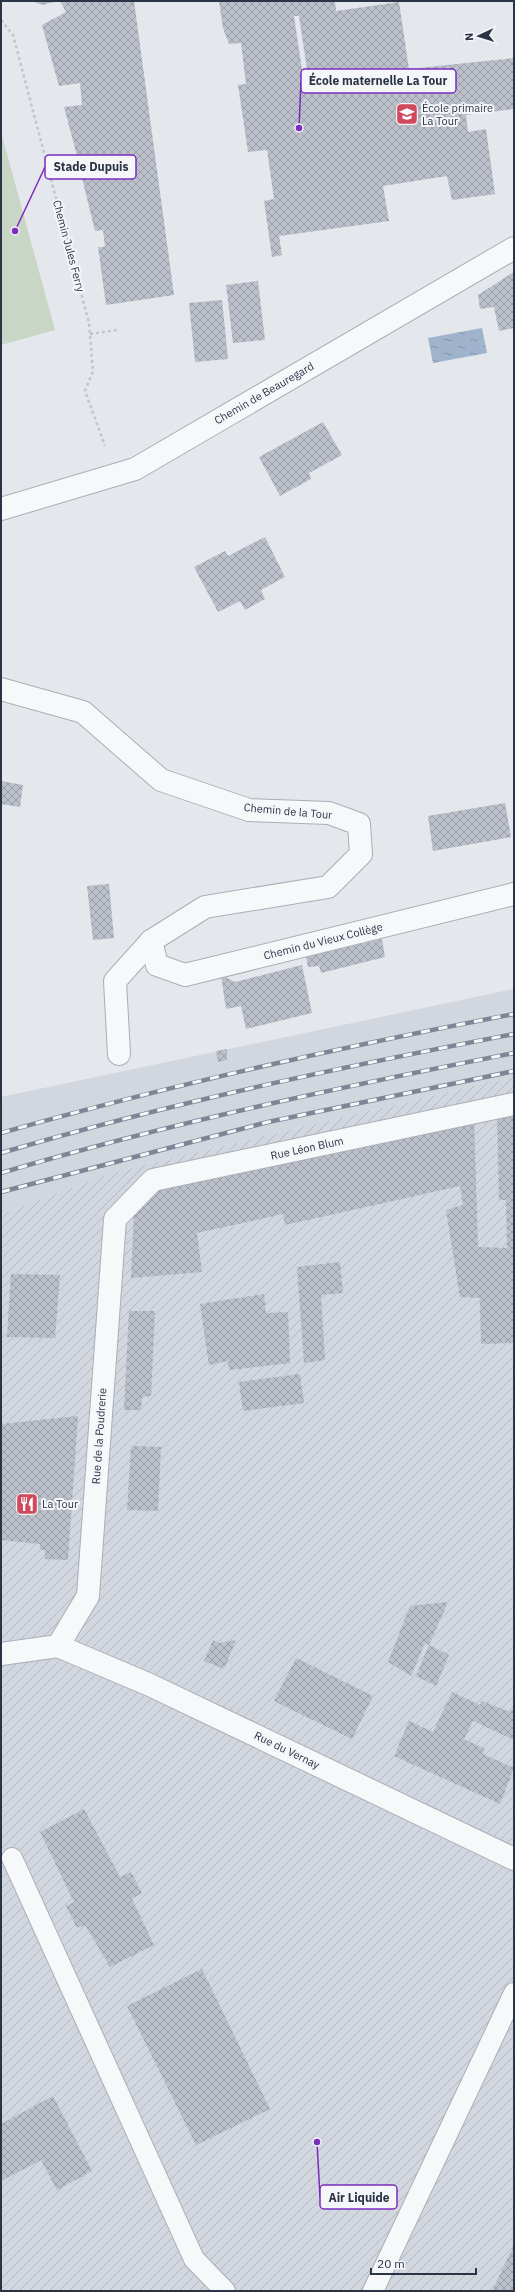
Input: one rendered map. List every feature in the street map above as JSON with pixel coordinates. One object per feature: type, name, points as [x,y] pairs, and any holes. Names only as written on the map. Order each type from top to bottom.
[{"type":"street","name":"Chemin de Beauregard","points":[[1,509],[135,469],[514,248]]},
{"type":"street","name":"Chemin de la Tour","points":[[1,689],[83,712],[160,780],[249,810],[329,813],[360,824],[361,854],[328,887],[205,907],[151,941],[115,981],[120,1054]]},
{"type":"street","name":"Chemin du Vieux Collège","points":[[151,941],[157,965],[185,975],[514,894]]},
{"type":"street","name":"Rue Léon Blum","points":[[115,1219],[154,1180],[514,1104]]},
{"type":"street","name":"Rue de la Poudrerie","points":[[58,1646],[88,1596],[115,1219]]},
{"type":"street","points":[[1,1654],[58,1646]]},
{"type":"street","name":"Rue du Vernay","points":[[58,1646],[150,1685],[514,1859]]},
{"type":"lane","points":[[12,1858],[194,2259],[225,2291]]},
{"type":"lane","points":[[373,2291],[514,1993]]},
{"type":"path","name":"Chemin Jules Ferry","points":[[1,20],[13,35],[90,334],[93,371],[85,391],[116,475]]},
{"type":"path","points":[[90,334],[117,330]]},
{"type":"shaded area","points":[[514,989],[514,1078],[489,1082],[115,1172],[1,1214],[1,1097]]},
{"type":"shaded area","points":[[514,1078],[514,2291],[1,2291],[1,1214],[115,1172],[489,1082]]},
{"type":"green space","points":[[1,132],[55,330],[1,345]]},
{"type":"water","points":[[482,328],[487,353],[433,363],[428,338]]},
{"type":"building","points":[[32,1],[59,1],[42,5]]},
{"type":"building","points":[[60,1],[134,1],[174,295],[106,305],[98,247],[105,247],[103,230],[95,231],[81,174],[91,172],[89,154],[77,156],[64,107],[82,105],[80,83],[59,86],[42,25],[66,12]]},
{"type":"building","points":[[219,1],[335,1],[336,11],[399,2],[409,69],[514,58],[514,109],[466,115],[468,132],[486,129],[495,194],[452,200],[447,176],[383,186],[389,221],[279,236],[282,255],[272,257],[264,201],[274,199],[267,150],[248,152],[238,85],[246,84],[241,43],[229,44],[223,28]],"holes":[[[294,16],[299,16],[310,90],[305,90]]]},
{"type":"building","points":[[514,272],[514,328],[499,331],[494,307],[480,309],[478,295]]},
{"type":"building","points":[[258,281],[265,340],[233,343],[226,285]]},
{"type":"building","points":[[222,300],[228,359],[195,362],[189,303]]},
{"type":"building","points":[[323,422],[342,455],[309,473],[311,479],[280,496],[259,457]]},
{"type":"building","points":[[265,537],[285,577],[261,590],[265,599],[245,610],[240,601],[218,612],[194,567],[225,551],[228,556]]},
{"type":"building","points":[[1,781],[23,785],[20,807],[1,804]]},
{"type":"building","points":[[505,803],[511,837],[433,851],[428,816]]},
{"type":"building","points":[[109,884],[114,938],[93,940],[87,886]]},
{"type":"building","points":[[382,939],[385,957],[321,973],[319,966],[308,967],[306,957]]},
{"type":"building","points":[[302,965],[312,1013],[246,1029],[241,1006],[226,1009],[221,975],[235,982]]},
{"type":"building","points":[[227,1049],[227,1060],[218,1062],[216,1051]]},
{"type":"building","points":[[514,1112],[514,1343],[481,1344],[480,1298],[460,1297],[446,1210],[463,1205],[460,1186],[285,1225],[283,1214],[197,1233],[202,1272],[131,1278],[134,1210],[162,1189],[474,1119],[478,1247],[507,1248],[506,1200],[499,1200],[497,1115]]},
{"type":"building","points":[[340,1262],[343,1293],[321,1295],[325,1360],[304,1363],[297,1267]]},
{"type":"building","points":[[11,1274],[60,1275],[55,1338],[7,1337]]},
{"type":"building","points":[[264,1294],[266,1313],[288,1312],[290,1363],[229,1370],[228,1361],[209,1365],[200,1304]]},
{"type":"building","points":[[129,1311],[155,1311],[151,1396],[142,1397],[141,1410],[124,1410]]},
{"type":"building","points":[[300,1374],[304,1403],[243,1411],[239,1382]]},
{"type":"building","points":[[78,1416],[68,1560],[45,1559],[45,1550],[40,1550],[40,1544],[1,1540],[1,1424]]},
{"type":"building","points":[[131,1446],[161,1447],[158,1511],[127,1510]]},
{"type":"building","points":[[448,1602],[429,1645],[425,1643],[411,1676],[388,1662],[410,1606]]},
{"type":"building","points":[[213,1640],[219,1643],[236,1640],[224,1669],[204,1661]]},
{"type":"building","points":[[429,1645],[449,1655],[436,1686],[416,1676]]},
{"type":"building","points":[[296,1658],[373,1696],[352,1739],[274,1701]]},
{"type":"building","points":[[452,1692],[480,1705],[482,1701],[510,1712],[514,1708],[514,1740],[473,1721],[464,1739],[485,1749],[483,1754],[514,1768],[500,1804],[394,1756],[409,1721],[433,1732]]},
{"type":"building","points":[[84,1809],[120,1877],[131,1872],[142,1893],[132,1899],[154,1945],[110,1967],[85,1925],[77,1928],[66,1906],[74,1902],[40,1832]]},
{"type":"building","points":[[202,1969],[270,2109],[196,2145],[127,2006]]},
{"type":"building","points":[[53,2096],[92,2171],[57,2190],[41,2160],[1,2181],[1,2124]]},
{"type":"building","points":[[514,2245],[514,2291],[492,2291]]},
{"type":"railway","points":[[1,1133],[64,1115],[320,1053],[514,1014]]},
{"type":"railway","points":[[1,1153],[128,1118],[256,1087],[385,1059],[514,1034]]},
{"type":"railway","points":[[1,1173],[128,1138],[256,1107],[514,1053]]},
{"type":"railway","points":[[1,1192],[268,1122],[514,1071]]},
{"type":"place","name":"École primaire La Tour","points":[[407,114]]},
{"type":"place","name":"École maternelle La Tour","points":[[299,128]]},
{"type":"place","name":"Stade Dupuis","points":[[15,231]]},
{"type":"place","name":"La Tour","points":[[27,1504]]},
{"type":"place","name":"Air Liquide","points":[[317,2142]]}]
